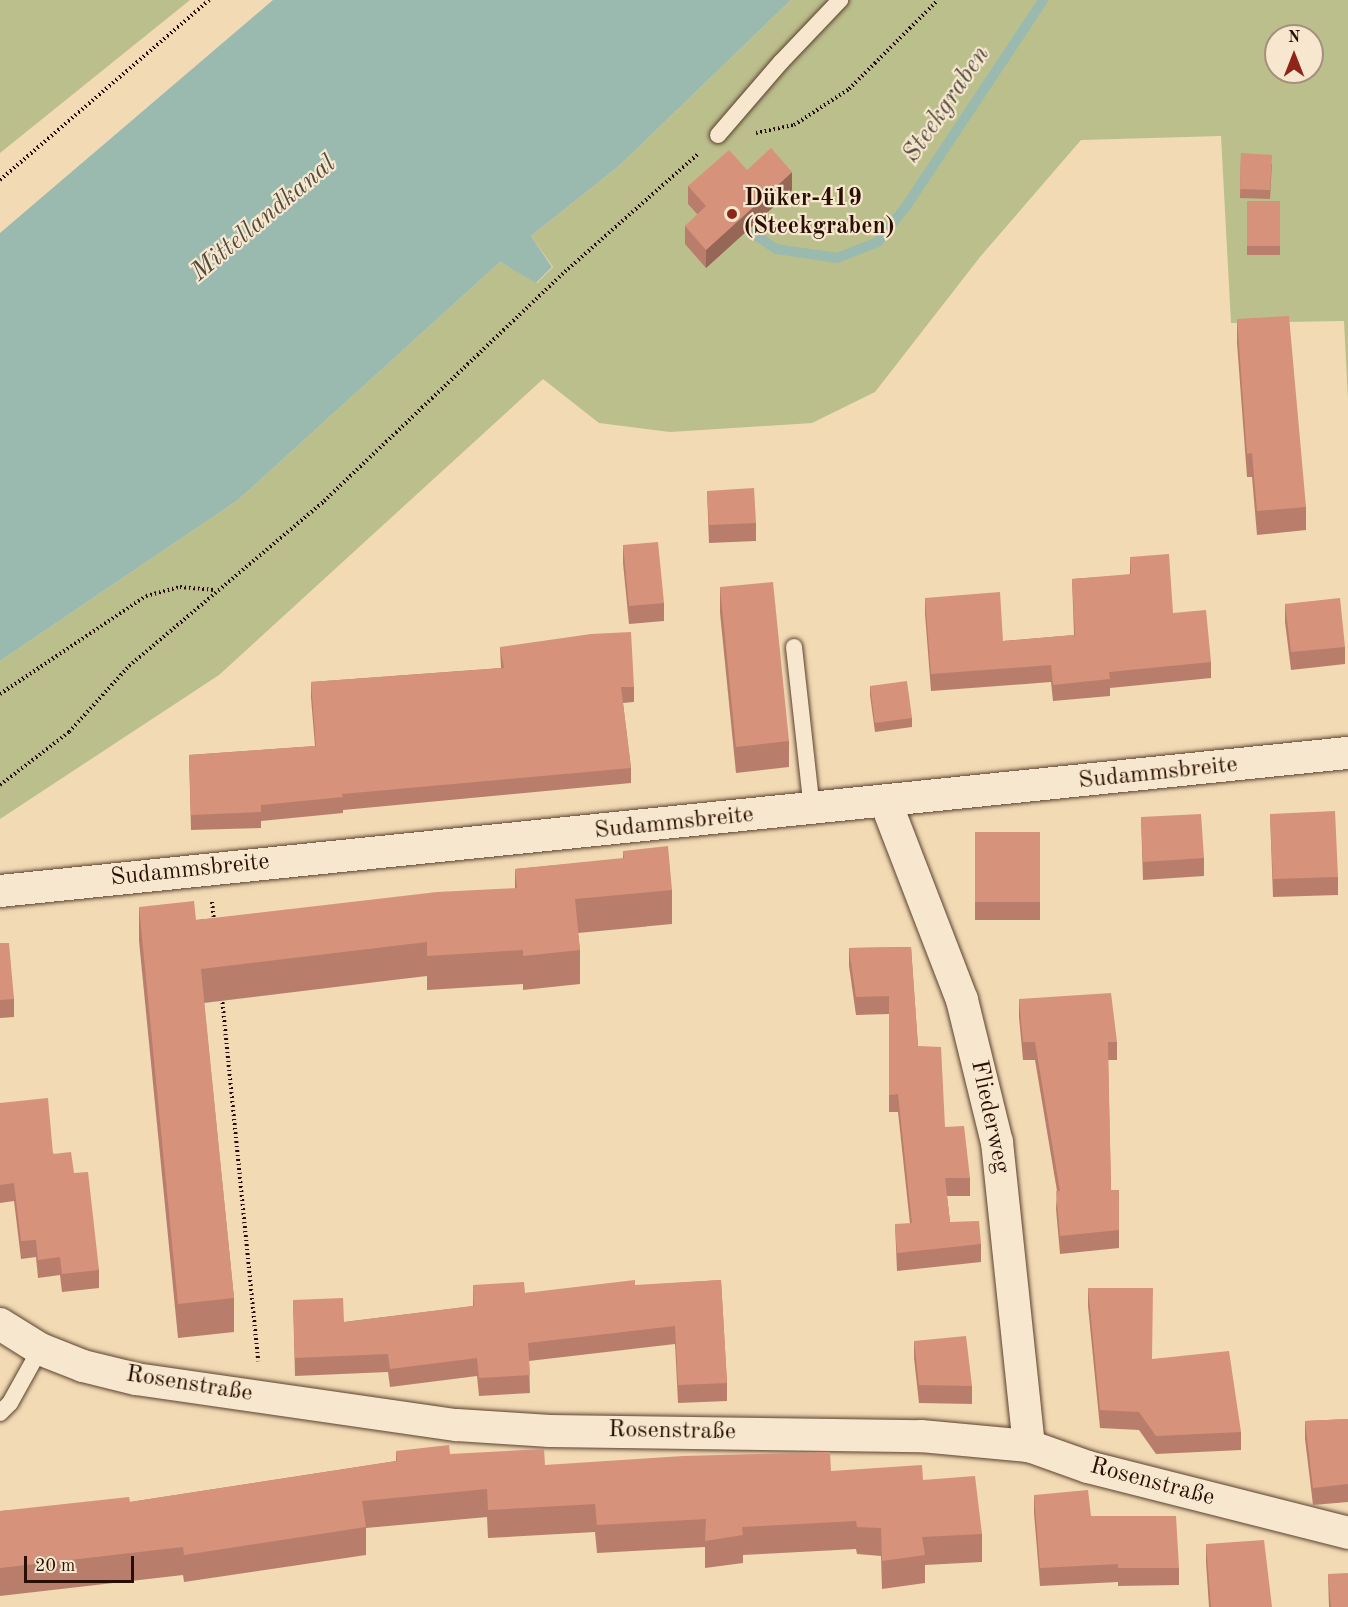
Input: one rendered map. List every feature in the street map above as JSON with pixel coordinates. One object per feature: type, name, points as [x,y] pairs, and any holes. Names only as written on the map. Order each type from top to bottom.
[{"type":"street","name":"Sudammsbreite","points":[[0,891],[886,803],[1348,753]]},
{"type":"street","name":"Fliederweg","points":[[886,803],[962,1000],[998,1142],[1029,1446]]},
{"type":"street","name":"Rosenstraße","points":[[0,1323],[40,1349],[83,1366],[136,1379],[457,1425],[539,1430],[921,1436],[1029,1446],[1088,1467],[1348,1533]]},
{"type":"lane","points":[[718,135],[780,62],[840,0]]},
{"type":"lane","points":[[794,647],[812,810]]},
{"type":"lane","points":[[0,1413],[10,1403],[40,1349]]},
{"type":"path","points":[[0,180],[209,0]]},
{"type":"path","points":[[0,785],[69,732],[129,666],[216,590],[324,501],[568,269],[718,135],[761,133],[794,125],[849,88],[939,0]]},
{"type":"path","points":[[0,694],[146,596],[180,587],[216,590]]},
{"type":"path","points":[[209,869],[215,927]]},
{"type":"path","points":[[221,986],[261,1396]]},
{"type":"green space","points":[[0,0],[190,0],[0,153]]},
{"type":"green space","points":[[791,0],[1348,0],[1348,400],[1344,321],[1231,323],[1221,136],[1081,140],[980,257],[875,392],[812,423],[670,432],[599,423],[543,379],[219,675],[0,819],[0,661],[238,500],[500,262],[537,283],[553,267],[531,236],[619,166]]},
{"type":"water","name":"Mittellandkanal","points":[[273,0],[791,0],[619,166],[531,236],[552,267],[536,283],[500,262],[238,500],[0,661],[0,233]]},
{"type":"building","name":"Düker-419 (Steekgraben)","points":[[771,148],[792,172],[706,250],[685,226],[706,206],[688,186],[729,150],[747,170]]},
{"type":"building","points":[[1241,153],[1272,155],[1270,190],[1240,189]]},
{"type":"building","points":[[1247,201],[1280,201],[1280,246],[1247,246]]},
{"type":"building","points":[[1289,316],[1306,507],[1257,511],[1252,453],[1247,454],[1237,319]]},
{"type":"building","points":[[754,488],[756,523],[709,525],[707,491]]},
{"type":"building","points":[[658,542],[664,603],[629,606],[623,545]]},
{"type":"building","points":[[1169,554],[1173,613],[1206,610],[1211,662],[1109,672],[1110,679],[1053,685],[1051,665],[931,674],[925,598],[1000,592],[1003,641],[1075,635],[1072,579],[1131,574],[1130,557]]},
{"type":"building","points":[[773,582],[789,741],[736,747],[720,587]]},
{"type":"building","points":[[1340,598],[1345,647],[1291,652],[1285,604]]},
{"type":"building","points":[[631,632],[634,687],[621,687],[631,768],[342,794],[343,797],[261,805],[261,812],[191,815],[189,755],[316,746],[311,682],[504,668],[500,647],[591,634]]},
{"type":"building","points":[[907,681],[912,718],[875,723],[870,686]]},
{"type":"building","points":[[1335,811],[1338,877],[1273,879],[1270,814]]},
{"type":"building","points":[[1201,814],[1204,858],[1143,862],[1141,817]]},
{"type":"building","points":[[975,832],[1040,832],[1040,902],[975,902]]},
{"type":"building","points":[[668,846],[672,890],[575,899],[580,950],[523,956],[523,950],[427,956],[427,942],[201,969],[234,1298],[178,1304],[139,907],[194,901],[196,920],[437,892],[517,888],[515,869],[624,858],[623,851]]},
{"type":"building","points":[[0,943],[9,943],[14,999],[0,1000]]},
{"type":"building","points":[[911,947],[918,1046],[941,1047],[945,1127],[964,1126],[970,1178],[945,1178],[950,1222],[979,1221],[981,1244],[897,1253],[895,1224],[912,1223],[898,1094],[889,1095],[889,996],[856,997],[849,948]]},
{"type":"building","points":[[1111,993],[1117,1042],[1108,1042],[1111,1190],[1119,1190],[1119,1230],[1060,1236],[1056,1191],[1060,1191],[1035,1042],[1023,1042],[1019,999]]},
{"type":"building","points":[[48,1098],[53,1154],[71,1152],[74,1173],[88,1172],[99,1270],[62,1274],[60,1257],[38,1260],[36,1240],[21,1241],[14,1183],[0,1185],[0,1103]]},
{"type":"building","points":[[635,1280],[635,1285],[721,1280],[727,1383],[678,1385],[675,1326],[528,1343],[530,1375],[479,1378],[477,1358],[390,1369],[388,1354],[295,1358],[293,1300],[343,1298],[344,1322],[474,1306],[473,1285],[524,1282],[525,1293]]},
{"type":"building","points":[[1088,1288],[1153,1288],[1152,1359],[1229,1351],[1241,1432],[1156,1436],[1139,1412],[1100,1410]]},
{"type":"building","points":[[966,1336],[972,1386],[919,1385],[914,1341]]},
{"type":"building","points":[[1348,1419],[1348,1484],[1313,1488],[1305,1421]]},
{"type":"building","points":[[449,1445],[450,1454],[544,1449],[545,1465],[683,1456],[830,1452],[831,1471],[922,1465],[923,1480],[975,1476],[982,1534],[922,1537],[925,1555],[882,1561],[881,1528],[857,1527],[856,1521],[742,1527],[743,1535],[705,1541],[706,1519],[597,1525],[595,1504],[488,1510],[487,1489],[362,1501],[366,1527],[184,1555],[183,1547],[0,1568],[0,1511],[129,1497],[130,1502],[397,1461],[396,1451]]},
{"type":"building","points":[[1088,1490],[1091,1516],[1176,1516],[1179,1568],[1118,1568],[1118,1564],[1040,1568],[1034,1495]]},
{"type":"building","points":[[1264,1540],[1272,1607],[1211,1607],[1206,1544]]},
{"type":"building","points":[[1348,1573],[1348,1607],[1331,1607],[1328,1574]]},
{"type":"waterway","name":"Steekgraben","points":[[754,234],[776,249],[837,258],[878,242],[907,205],[1043,0]]},
{"type":"place","name":"Düker-419 (Steekgraben)","points":[[732,214]]}]
